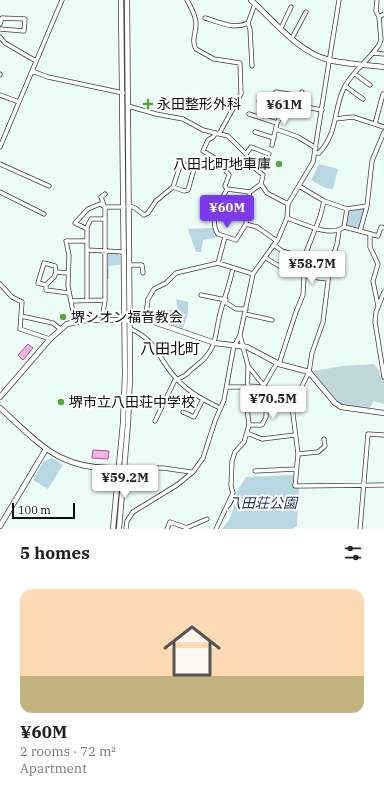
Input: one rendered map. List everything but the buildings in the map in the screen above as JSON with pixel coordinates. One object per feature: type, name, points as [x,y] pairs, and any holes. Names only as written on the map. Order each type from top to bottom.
[{"type":"street","points":[[0,147],[62,0]]},
{"type":"street","points":[[119,529],[130,265],[126,206],[122,93],[121,0]]},
{"type":"street","points":[[113,529],[130,399],[131,329],[127,320],[124,252],[128,106],[127,0]]},
{"type":"street","points":[[128,106],[156,114],[183,119],[203,130],[217,133],[228,136],[246,154],[251,165],[263,176],[261,184],[250,192],[247,203],[246,224],[238,239],[236,240],[218,234],[214,223],[227,189],[225,186],[228,175],[218,160],[203,151],[208,140],[214,137],[217,133],[241,94],[240,63],[214,58],[196,49],[193,41],[196,24],[194,13],[187,0]]},
{"type":"street","points":[[251,0],[292,38],[308,50],[329,60],[384,67]]},
{"type":"street","points":[[126,529],[130,516],[139,506],[177,485],[193,472],[203,458],[228,387],[229,363],[240,335],[253,274],[266,258],[275,243],[287,218],[288,204],[313,162],[316,151],[339,0]]},
{"type":"street","points":[[276,129],[298,137],[319,153],[324,148],[330,138],[345,86],[374,53],[382,40],[379,17],[376,11],[377,0]]},
{"type":"street","points":[[252,66],[250,29],[248,23],[255,4]]},
{"type":"street","points":[[281,28],[291,8]]},
{"type":"street","points":[[292,38],[306,12]]},
{"type":"street","points":[[379,17],[384,14]]},
{"type":"street","points":[[0,24],[2,18],[24,19],[24,31],[0,29]]},
{"type":"street","points":[[205,18],[231,25],[241,26],[248,23]]},
{"type":"street","points":[[0,37],[5,43],[36,61]]},
{"type":"street","points":[[374,53],[384,54]]},
{"type":"street","points":[[32,71],[48,78],[128,93]]},
{"type":"street","points":[[355,74],[370,85]]},
{"type":"street","points":[[345,86],[363,99]]},
{"type":"street","points":[[276,92],[301,94],[298,102],[322,110]]},
{"type":"street","points":[[375,124],[383,94]]},
{"type":"street","points":[[0,95],[19,102]]},
{"type":"street","points":[[259,101],[284,110]]},
{"type":"street","points":[[272,145],[277,123],[287,103]]},
{"type":"street","points":[[249,114],[277,123]]},
{"type":"street","points":[[335,119],[353,117],[384,127]]},
{"type":"street","points":[[255,132],[274,138]]},
{"type":"street","points":[[360,231],[367,206],[372,161],[384,132]]},
{"type":"street","points":[[246,154],[251,147],[269,154]]},
{"type":"street","points":[[87,229],[75,223],[88,209],[100,204],[104,207],[126,206],[136,208],[144,215],[148,213],[156,201],[173,187],[181,163],[194,169],[188,190],[184,191],[173,187]]},
{"type":"street","points":[[0,164],[49,186]]},
{"type":"street","points":[[261,184],[267,193],[288,204]]},
{"type":"street","points":[[299,186],[324,201],[347,209],[367,206]]},
{"type":"street","points":[[227,189],[250,192]]},
{"type":"street","points":[[0,192],[44,214]]},
{"type":"street","points":[[102,320],[105,300],[105,219],[104,207],[100,197],[105,194]]},
{"type":"street","points":[[249,425],[262,425],[266,417],[265,387],[278,363],[296,312],[304,295],[305,258],[324,201]]},
{"type":"street","points":[[344,227],[347,209]]},
{"type":"street","points":[[287,218],[327,231],[339,230],[344,227],[378,236],[381,227],[384,228]]},
{"type":"street","points":[[87,300],[87,229],[91,219],[105,219]]},
{"type":"street","points":[[246,224],[257,227],[282,250],[305,258]]},
{"type":"street","points":[[339,230],[337,244],[330,265],[323,322],[312,354],[309,372],[292,406],[298,454],[295,486],[364,484],[384,485]]},
{"type":"street","points":[[370,235],[370,247],[378,264],[373,280],[378,307]]},
{"type":"street","points":[[218,263],[225,237]]},
{"type":"street","points":[[75,322],[69,293],[69,255],[66,241],[87,241]]},
{"type":"street","points":[[87,250],[124,252]]},
{"type":"street","points":[[266,258],[282,269],[304,277],[328,279]]},
{"type":"street","points":[[44,263],[55,266],[56,272],[54,277],[46,285],[38,283],[44,263]]},
{"type":"street","points":[[145,321],[148,299],[154,288],[166,283],[176,274],[218,263],[253,274]]},
{"type":"street","points":[[130,265],[142,265],[143,273]]},
{"type":"street","points":[[155,421],[174,380],[182,379],[205,360],[215,343],[221,310],[225,301],[233,268]]},
{"type":"street","points":[[56,272],[68,273]]},
{"type":"street","points":[[0,284],[12,297],[22,302],[20,329],[50,339]]},
{"type":"street","points":[[46,285],[46,290],[69,293]]},
{"type":"street","points":[[384,292],[378,307],[375,322],[384,377]]},
{"type":"street","points":[[200,295],[225,301],[236,309],[246,309]]},
{"type":"street","points":[[71,301],[105,300]]},
{"type":"street","points":[[245,314],[272,320]]},
{"type":"street","points":[[21,316],[53,323],[60,329]]},
{"type":"street","points":[[0,397],[60,329],[75,322],[127,320],[162,323],[215,343],[244,346],[278,363],[309,372],[341,407],[384,413]]},
{"type":"street","points":[[131,329],[154,345],[171,373],[193,394],[220,408]]},
{"type":"street","points":[[216,529],[233,493],[231,486],[232,461],[235,452],[244,442],[249,425],[248,366],[240,335]]},
{"type":"street","points":[[248,366],[265,387],[292,406]]},
{"type":"street","points":[[228,387],[265,387]]},
{"type":"street","points":[[183,412],[194,417],[203,399]]},
{"type":"street","points":[[0,408],[46,449],[80,466],[164,468],[188,473],[193,472]]},
{"type":"street","points":[[247,433],[262,439],[295,435]]},
{"type":"street","points":[[360,529],[368,434],[384,435]]},
{"type":"street","points":[[298,454],[318,452],[325,446],[324,439]]},
{"type":"street","points":[[0,526],[46,449]]},
{"type":"street","points":[[255,471],[296,469]]},
{"type":"street","points":[[167,529],[170,522],[186,528],[207,519]]},
{"type":"green space","points":[[319,164],[338,169],[333,189],[325,188],[311,180]]},
{"type":"green space","points":[[363,208],[365,210],[359,228],[346,226],[348,212]]},
{"type":"green space","points":[[212,228],[219,237],[203,240],[201,252],[196,252],[188,229]]},
{"type":"green space","points":[[107,254],[118,254],[120,256],[120,265],[109,266],[109,279],[106,279]]},
{"type":"green space","points":[[176,299],[188,302],[188,314],[183,328],[161,321],[165,310],[178,310]]},
{"type":"green space","points":[[52,458],[63,465],[48,489],[33,480],[44,461]]},
{"type":"green space","name":"八田荘公園","points":[[293,475],[294,488],[299,488],[297,526],[292,529],[222,529],[229,520],[237,491],[246,477]]},
{"type":"shaded area","points":[[28,344],[33,348],[23,360],[18,355]]},
{"type":"shaded area","points":[[374,364],[379,370],[380,377],[384,379],[384,404],[374,401],[369,409],[340,404],[314,373],[314,371],[342,366]]},
{"type":"shaded area","points":[[93,450],[109,451],[108,459],[92,458]]},
{"type":"place","name":"永田整形外科","points":[[148,104]]},
{"type":"place","name":"八田北町地車庫","points":[[279,164]]},
{"type":"place","name":"堺シオン福音教会","points":[[63,317]]},
{"type":"place","name":"堺市立八田荘中学校","points":[[61,402]]},
{"type":"district","name":"八田北町","points":[[170,348]]}]
